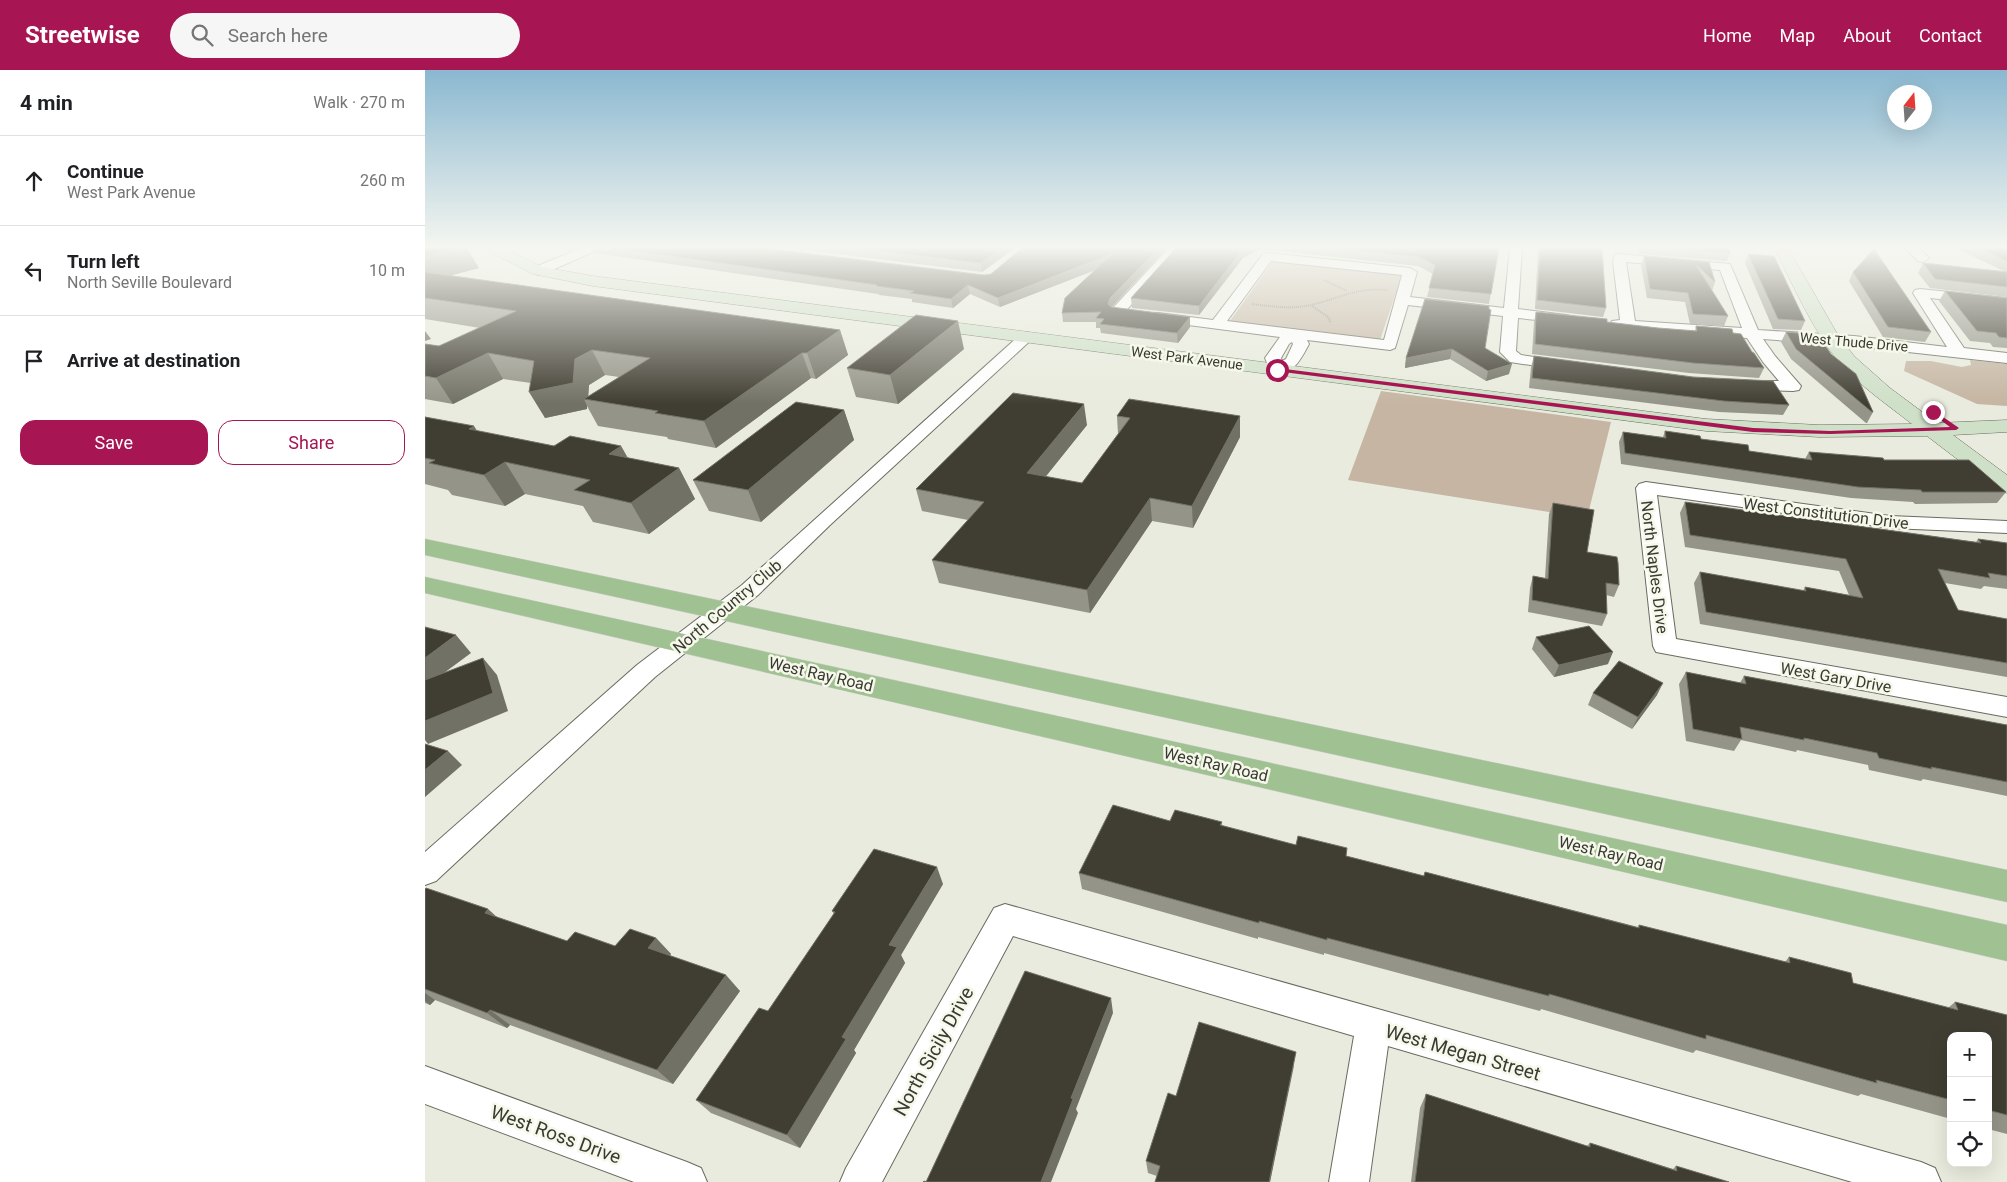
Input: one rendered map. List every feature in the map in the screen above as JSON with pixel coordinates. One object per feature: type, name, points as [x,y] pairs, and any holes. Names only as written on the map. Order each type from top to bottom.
[{"type":"main road","points":[[425,547],[2007,886]]},
{"type":"main road","name":"West Ray Road","points":[[425,585],[2007,943]]},
{"type":"street","name":"West Park Avenue","points":[[740,300],[1753,430],[1830,432],[1934,430],[2007,426]]},
{"type":"street","points":[[1128,300],[1117,312],[1390,345],[1402,300]]},
{"type":"street","points":[[1428,300],[1512,313],[1579,320]]},
{"type":"street","points":[[1513,300],[1508,352],[1516,360],[1583,368]]},
{"type":"street","points":[[1624,300],[1628,326]]},
{"type":"street","points":[[1734,384],[1793,386],[1769,359],[1752,334],[1738,300]]},
{"type":"street","points":[[1818,300],[1843,335],[1892,381],[2007,466]]},
{"type":"street","points":[[1925,300],[1959,352]]},
{"type":"street","points":[[1987,300],[2007,302]]},
{"type":"street","points":[[1217,324],[1234,301]]},
{"type":"street","name":"West Thude Drive","points":[[1599,322],[1628,326],[1752,334],[1843,335],[2007,358]]},
{"type":"street","points":[[1277,370],[1293,361],[1301,344],[1296,334]]},
{"type":"street","points":[[1843,335],[1848,361],[1861,375],[2007,486]]},
{"type":"street","name":"North Country Club","points":[[425,871],[646,671],[750,590],[1026,337]]},
{"type":"street","name":"West Constitution Drive","points":[[1645,488],[1890,522],[2007,527]]},
{"type":"street","name":"North Naples Drive","points":[[1645,488],[1665,646]]},
{"type":"street","name":"West Gary Drive","points":[[1665,646],[2007,707]]},
{"type":"street","name":"West Megan Street","points":[[1005,920],[1921,1182]]},
{"type":"street","name":"North Sicily Drive","points":[[860,1182],[1005,920]]},
{"type":"street","points":[[1349,1182],[1373,1026]]},
{"type":"street","name":"West Ross Drive","points":[[425,1086],[687,1182]]},
{"type":"path","points":[[1234,301],[1280,307],[1312,305],[1327,300]]},
{"type":"path","points":[[1312,305],[1328,317],[1331,324]]},
{"type":"shaded area","points":[[1245,300],[1394,300],[1380,340],[1230,321]]},
{"type":"shaded area","points":[[1970,360],[2007,364],[2007,406],[1977,404],[1904,371],[1906,361],[1931,361],[1962,367],[1971,365]]},
{"type":"shaded area","points":[[1381,391],[1611,422],[1587,518],[1348,480]]},
{"type":"building","points":[[438,300],[625,300],[840,330],[807,353],[802,353],[704,421],[655,413],[658,411],[584,399],[650,358],[592,350],[575,359],[573,383],[529,392],[534,361],[488,353],[436,378],[425,376],[425,344],[439,346],[516,311]]},
{"type":"building","points":[[1065,300],[1109,300],[1108,304],[1111,307],[1190,317],[1177,333],[1100,324],[1104,319],[1096,318],[1101,312],[1062,313]]},
{"type":"building","points":[[1147,300],[1204,300],[1199,306]]},
{"type":"building","points":[[1425,300],[1433,300],[1489,306],[1491,310],[1485,348],[1512,364],[1488,371],[1452,349],[1406,358]]},
{"type":"building","points":[[1537,300],[1605,300],[1606,308]]},
{"type":"building","points":[[1690,300],[1718,300],[1728,316],[1693,314]]},
{"type":"building","points":[[1769,300],[1795,300],[1805,321],[1778,319]]},
{"type":"building","points":[[1871,300],[1909,300],[1931,332],[1888,327]]},
{"type":"building","points":[[1952,300],[2007,300],[2007,338],[1999,337],[1996,333],[1977,331]]},
{"type":"building","points":[[1536,312],[1607,319],[1607,322],[1658,328],[1697,331],[1696,326],[1732,329],[1733,333],[1741,334],[1764,368],[1693,363],[1535,344]]},
{"type":"building","points":[[916,315],[958,321],[890,375],[847,368]]},
{"type":"building","points":[[1786,332],[1811,334],[1813,338],[1821,339],[1831,354],[1856,374],[1873,412],[1796,349]]},
{"type":"building","points":[[1534,356],[1693,377],[1773,381],[1789,405],[1724,401],[1532,378]]},
{"type":"building","points":[[1013,393],[1084,404],[1027,473],[1082,483],[1130,418],[1117,416],[1129,399],[1240,416],[1192,506],[1150,498],[1087,590],[932,560],[984,502],[916,489]]},
{"type":"building","points":[[796,402],[844,410],[748,490],[693,480]]},
{"type":"building","points":[[425,417],[474,426],[469,429],[554,446],[570,436],[621,446],[609,454],[679,468],[631,503],[574,490],[590,480],[505,462],[484,475],[429,463],[435,460],[425,458]]},
{"type":"building","points":[[1665,431],[1700,436],[1701,439],[1748,445],[1749,451],[1812,460],[1809,452],[1883,458],[1884,460],[1969,460],[2006,492],[1922,492],[1921,490],[1858,487],[1625,453],[1623,432],[1666,438]]},
{"type":"building","points":[[1685,502],[1981,543],[1978,539],[2007,543],[2007,576],[1988,573],[1990,578],[1938,569],[1958,610],[2007,619],[2007,663],[1706,612],[1700,572],[1806,591],[1805,587],[1863,598],[1846,559],[1690,535]]},
{"type":"building","points":[[1553,503],[1594,510],[1587,552],[1617,557],[1619,585],[1606,583],[1607,614],[1532,600],[1533,576],[1548,579]]},
{"type":"building","points":[[1589,626],[1613,652],[1559,665],[1536,637]]},
{"type":"building","points":[[425,627],[456,635],[425,658]]},
{"type":"building","points":[[483,658],[493,693],[425,721],[425,680]]},
{"type":"building","points":[[1619,661],[1663,683],[1638,717],[1593,693]]},
{"type":"building","points":[[1686,672],[1746,684],[1744,676],[2007,725],[2007,782],[1931,767],[1932,769],[1879,758],[1877,753],[1740,727],[1742,739],[1693,729]]},
{"type":"building","points":[[425,744],[448,751],[425,770]]},
{"type":"building","points":[[1113,805],[1170,821],[1175,810],[1222,822],[1220,825],[1296,845],[1298,836],[1347,848],[1346,856],[1424,876],[1425,872],[1639,928],[1639,925],[1790,963],[1789,957],[1851,973],[1853,983],[1958,1010],[1955,1002],[2007,1015],[2007,1115],[1992,1111],[1992,1032],[1947,1032],[1947,1099],[1876,1080],[1877,1083],[1706,1035],[1706,1039],[1549,994],[1549,996],[1259,921],[1259,923],[1079,873]]},
{"type":"building","points":[[874,849],[937,867],[889,945],[897,947],[842,1037],[846,1039],[787,1135],[696,1100],[759,1008],[768,1011],[835,912],[832,911]]},
{"type":"building","points":[[426,888],[488,909],[485,913],[567,941],[575,932],[615,946],[630,929],[656,938],[648,948],[726,975],[657,1070],[490,1010],[487,1013],[425,989]]},
{"type":"building","points":[[1025,971],[1111,998],[1071,1098],[1073,1099],[1041,1182],[926,1182]]},
{"type":"building","points":[[1199,1022],[1296,1052],[1269,1182],[1155,1182],[1160,1166],[1146,1161],[1168,1093],[1176,1096]]},
{"type":"building","points":[[1426,1094],[1590,1147],[1590,1143],[1677,1171],[1676,1166],[1729,1182],[1415,1182]]},
{"type":"route","points":[[1277,370],[1753,430],[1830,432],[1947,430],[1956,428],[1933,412]]}]
